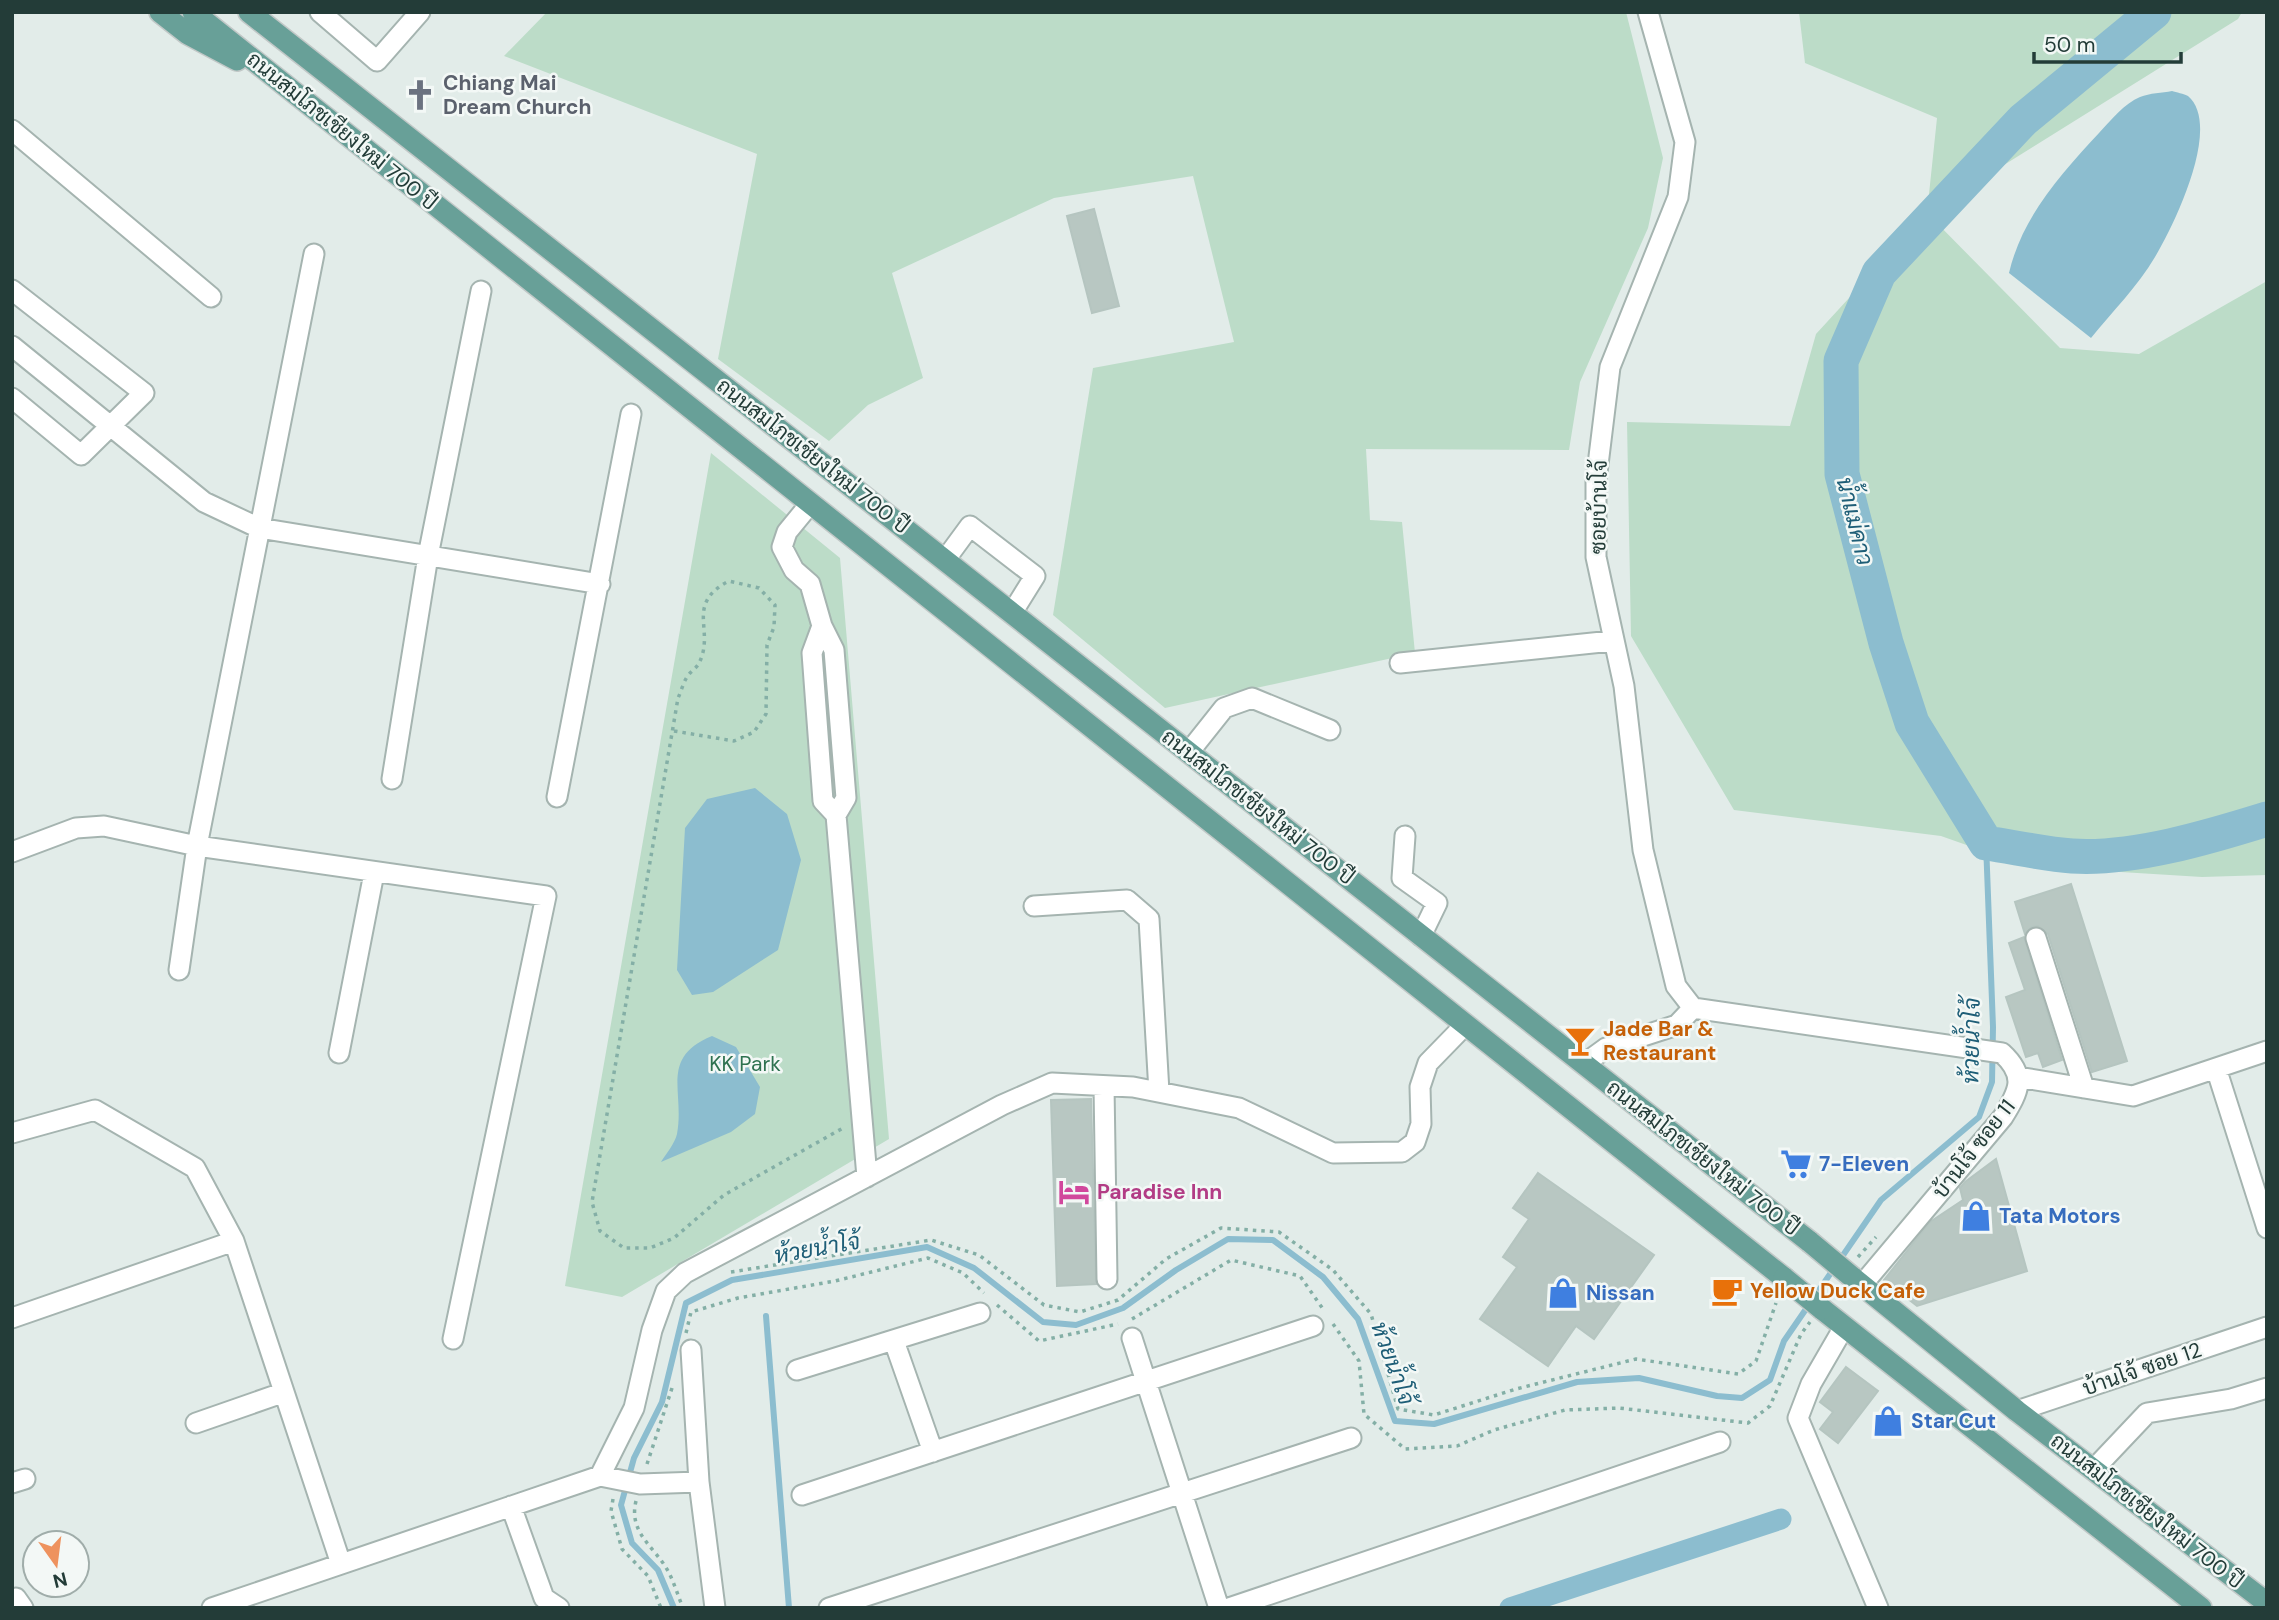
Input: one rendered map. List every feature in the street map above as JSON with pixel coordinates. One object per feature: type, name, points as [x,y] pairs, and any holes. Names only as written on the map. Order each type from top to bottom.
[{"type":"main road","points":[[160,12],[188,34],[286,85]]},
{"type":"main road","name":"ถนนสมโภชเชียงใหม่ 700 ปี","points":[[193,12],[2201,1608]]},
{"type":"main road","name":"ถนนสมโภชเชียงใหม่ 700 ปี","points":[[248,12],[1810,1242],[2017,1411],[2267,1603]]},
{"type":"main road","points":[[264,12],[305,55]]},
{"type":"street","points":[[320,12],[377,61],[420,12]]},
{"type":"street","name":"ซอยบ้านโจ้","points":[[1648,12],[1685,142],[1678,197],[1610,367],[1596,481],[1596,557],[1612,641],[1624,686],[1643,850],[1676,986],[1693,1008]]},
{"type":"street","points":[[12,130],[211,297]]},
{"type":"street","points":[[179,970],[197,846],[314,254]]},
{"type":"street","points":[[12,290],[144,393],[81,455],[12,398]]},
{"type":"street","points":[[392,779],[428,556],[481,291]]},
{"type":"street","points":[[12,345],[204,502],[259,528],[600,584]]},
{"type":"street","points":[[558,797],[631,414]]},
{"type":"street","points":[[810,503],[787,533],[782,547],[794,570],[810,584],[822,626],[834,650],[846,798],[836,815],[867,1177]]},
{"type":"street","points":[[944,560],[970,526],[1035,576],[1012,613]]},
{"type":"street","points":[[1400,663],[1612,641]]},
{"type":"street","points":[[1189,752],[1224,708],[1252,698],[1330,730]]},
{"type":"street","points":[[12,852],[76,828],[104,826],[197,846],[546,896],[453,1339]]},
{"type":"street","points":[[1405,836],[1402,878],[1437,903],[1421,936]]},
{"type":"street","points":[[340,1053],[374,873]]},
{"type":"street","points":[[1034,906],[1127,900],[1149,919],[1159,1092]]},
{"type":"street","points":[[2036,938],[2084,1088]]},
{"type":"street","points":[[1584,1064],[1606,1048],[1677,1026],[1693,1008]]},
{"type":"street","name":"บ้านโจ้ ซอย 11","points":[[1693,1008],[2001,1053],[2014,1064],[2018,1077],[2017,1093],[2003,1117],[1857,1281]]},
{"type":"street","points":[[608,1477],[634,1408],[653,1330],[666,1291],[685,1273],[1002,1105],[1052,1083],[1159,1092],[1239,1108],[1333,1153],[1402,1152],[1415,1142],[1421,1124],[1420,1087],[1428,1063],[1465,1025]]},
{"type":"street","points":[[2018,1077],[2133,1096],[2267,1051]]},
{"type":"street","points":[[2216,1068],[2267,1228]]},
{"type":"street","points":[[1104,1086],[1107,1279]]},
{"type":"street","points":[[12,1133],[95,1110],[195,1168],[234,1241],[282,1393],[341,1564]]},
{"type":"street","points":[[12,1318],[234,1241]]},
{"type":"street","points":[[797,1370],[980,1313]]},
{"type":"street","points":[[802,1495],[1313,1326]]},
{"type":"street","points":[[1844,1326],[1811,1384],[1798,1418],[1876,1607]]},
{"type":"street","name":"บ้านโจ้ ซอย 12","points":[[2017,1411],[2267,1328]]},
{"type":"street","points":[[1132,1338],[1219,1608]]},
{"type":"street","points":[[894,1341],[933,1452]]},
{"type":"street","points":[[691,1350],[699,1482],[715,1608]]},
{"type":"street","points":[[2094,1469],[2147,1413],[2231,1399],[2267,1388]]},
{"type":"street","points":[[195,1423],[282,1393]]},
{"type":"street","points":[[829,1608],[884,1599],[1182,1493],[1351,1438]]},
{"type":"street","points":[[1229,1608],[1720,1442]]},
{"type":"street","points":[[212,1608],[512,1506],[608,1477],[640,1484],[699,1482]]},
{"type":"street","points":[[512,1506],[544,1598],[559,1608]]},
{"type":"path","points":[[674,731],[734,741],[754,732],[766,714],[766,645],[774,627],[775,605],[759,588],[729,581],[711,591],[704,605],[702,650],[698,665],[686,678],[678,698],[592,1202],[600,1231],[624,1248],[650,1248],[674,1238],[724,1195],[862,1117]]},
{"type":"green space","points":[[547,12],[1626,12],[1663,158],[1648,228],[1580,382],[1569,450],[1366,449],[1370,520],[1402,522],[1415,653],[1165,708],[1053,615],[1093,368],[1234,342],[1193,176],[1054,198],[892,273],[923,378],[868,405],[829,441],[718,359],[757,154],[504,56]]},
{"type":"green space","points":[[1799,12],[2242,12],[2238,19],[1927,213],[1937,118],[1805,63]]},
{"type":"green space","points":[[1927,213],[2060,348],[2139,354],[2267,281],[2267,875],[2202,877],[2026,866],[1941,836],[1734,810],[1631,636],[1627,422],[1790,426],[1816,334]]},
{"type":"green space","name":"KK Park","points":[[711,453],[840,558],[889,1139],[622,1297],[565,1286]]},
{"type":"water","points":[[2172,91],[2188,96],[2197,110],[2200,130],[2198,152],[2183,201],[2148,268],[2091,338],[2009,273],[2015,253],[2023,233],[2045,197],[2113,118],[2140,97]]},
{"type":"water","points":[[755,788],[787,814],[801,860],[778,950],[713,992],[692,995],[677,970],[685,828],[707,799]]},
{"type":"water","points":[[712,1036],[736,1047],[760,1087],[755,1114],[731,1132],[661,1162],[677,1134],[680,1065],[685,1055],[696,1045]]},
{"type":"building","points":[[1094,209],[1119,306],[1092,313],[1067,216]]},
{"type":"building","points":[[2071,884],[2127,1061],[2092,1072],[2048,934],[2038,926],[2032,927],[2025,934],[2015,902]]},
{"type":"building","points":[[2024,937],[2062,1060],[2043,1067],[2038,1053],[2026,1057],[2006,997],[2025,990],[2009,943]]},
{"type":"building","name":"Paradise Inn","points":[[1091,1099],[1096,1284],[1057,1286],[1051,1100]]},
{"type":"building","name":"Tata Motors","points":[[1996,1159],[2027,1271],[1917,1306],[1884,1280],[1930,1222],[1963,1200],[1960,1188],[1965,1182]]},
{"type":"building","name":"Nissan","points":[[1538,1173],[1654,1255],[1594,1339],[1576,1326],[1548,1366],[1480,1319],[1517,1267],[1503,1257],[1529,1219],[1513,1208]]},
{"type":"building","points":[[1846,1367],[1878,1391],[1838,1443],[1820,1429],[1833,1412],[1820,1402]]},
{"type":"waterway","name":"น้ำแม่คาว","points":[[2154,12],[2023,120],[1879,273],[1841,361],[1842,474],[1886,643],[1912,723],[1986,843],[2072,856],[2120,854],[2196,840],[2267,819]]},
{"type":"waterway","name":"ห้วยน้ำโจ้","points":[[674,1608],[658,1570],[632,1543],[621,1505],[634,1458],[662,1402],[686,1303],[732,1280],[927,1247],[974,1268],[1043,1322],[1076,1325],[1123,1308],[1176,1270],[1228,1239],[1273,1240],[1323,1277],[1358,1319],[1395,1421],[1434,1424],[1577,1382],[1639,1378],[1717,1396],[1742,1398],[1770,1380],[1784,1341],[1881,1200],[1979,1117],[1992,1082],[1993,1027],[1986,843]]},
{"type":"waterway","points":[[766,1316],[789,1608]]},
{"type":"waterway","points":[[1510,1608],[1781,1519]]},
{"type":"place","name":"Chiang Mai Dream Church","points":[[420,95]]},
{"type":"place","name":"Jade Bar & Restaurant","points":[[1580,1041]]},
{"type":"place","name":"7-Eleven","points":[[1796,1164]]},
{"type":"place","name":"Paradise Inn","points":[[1074,1192]]},
{"type":"place","name":"Tata Motors","points":[[1976,1216]]},
{"type":"place","name":"Yellow Duck Cafe","points":[[1727,1291]]},
{"type":"place","name":"Nissan","points":[[1563,1293]]},
{"type":"place","name":"Star Cut","points":[[1888,1421]]}]
